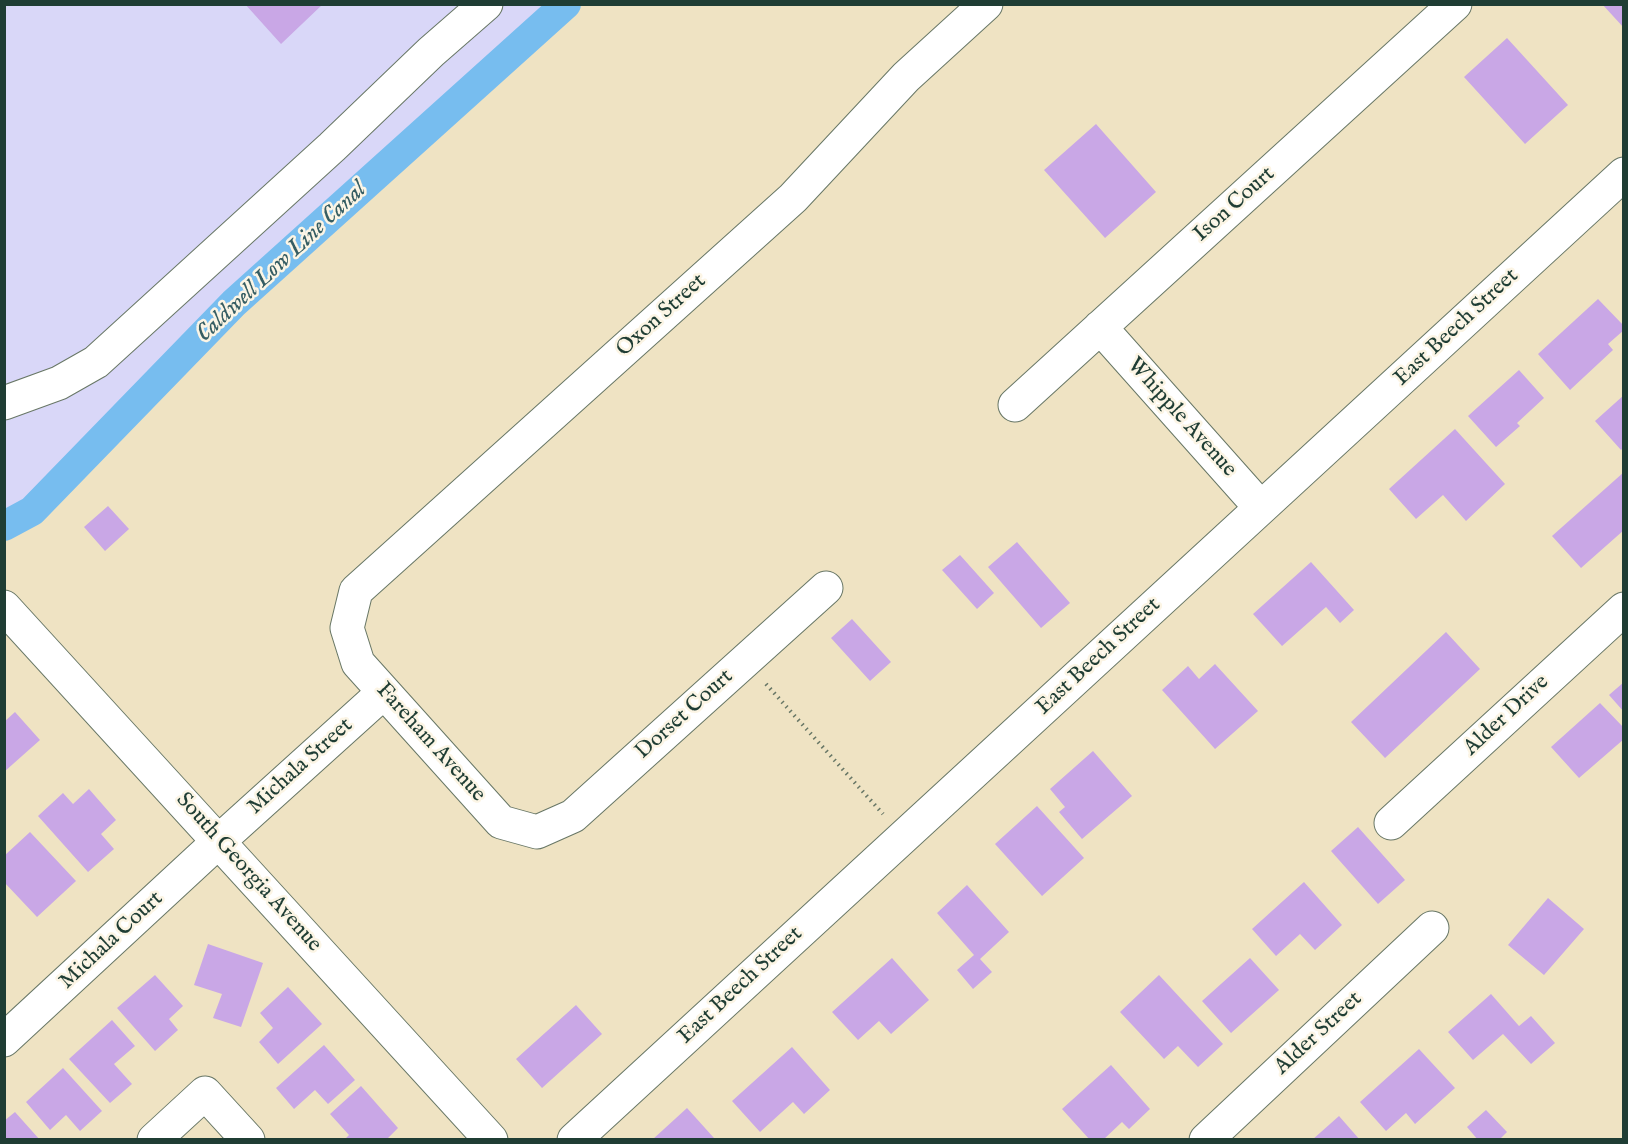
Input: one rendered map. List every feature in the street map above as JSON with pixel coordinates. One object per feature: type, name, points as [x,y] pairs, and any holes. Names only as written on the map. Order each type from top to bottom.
[{"type":"street","points":[[4,402],[59,383],[96,362],[332,147],[431,52],[486,4]]},
{"type":"street","name":"Oxon Street","points":[[346,628],[356,591],[793,198],[906,77],[986,4]]},
{"type":"street","name":"Ison Court","points":[[1015,405],[1455,4]]},
{"type":"street","name":"East Beech Street","points":[[574,1140],[1623,174]]},
{"type":"street","name":"Whipple Avenue","points":[[1100,327],[1261,508]]},
{"type":"street","name":"Dorset Court","points":[[537,832],[573,816],[826,588]]},
{"type":"street","name":"South Georgia Avenue","points":[[5,607],[491,1140]]},
{"type":"street","name":"Alder Drive","points":[[1391,823],[1623,609]]},
{"type":"street","name":"Fareham Avenue","points":[[346,628],[358,663],[501,822],[537,832]]},
{"type":"street","name":"Michala Street","points":[[219,841],[384,692]]},
{"type":"street","name":"Michala Court","points":[[4,1040],[219,841]]},
{"type":"street","name":"Alder Street","points":[[1206,1140],[1432,928]]},
{"type":"street","points":[[154,1140],[205,1093],[248,1140]]},
{"type":"path","points":[[745,661],[903,837]]},
{"type":"shaded area","points":[[5,5],[566,5],[234,303],[32,511],[5,526]]},
{"type":"building","points":[[245,4],[323,4],[281,44]]},
{"type":"building","points":[[1602,4],[1624,4],[1624,28]]},
{"type":"building","points":[[1507,38],[1568,105],[1525,144],[1464,77]]},
{"type":"building","points":[[1096,124],[1156,192],[1105,238],[1044,170]]},
{"type":"building","points":[[1598,299],[1624,326],[1624,330],[1608,344],[1613,350],[1570,390],[1538,354]]},
{"type":"building","points":[[1519,370],[1544,398],[1517,423],[1520,426],[1496,447],[1468,416]]},
{"type":"building","points":[[1624,395],[1624,447],[1621,450],[1595,421]]},
{"type":"building","points":[[1455,429],[1505,484],[1466,521],[1443,495],[1416,519],[1389,489]]},
{"type":"building","points":[[1624,472],[1624,530],[1581,568],[1552,536]]},
{"type":"building","points":[[108,506],[129,529],[105,551],[84,527]]},
{"type":"building","points":[[1017,542],[1070,603],[1041,628],[988,567]]},
{"type":"building","points":[[960,555],[994,593],[977,609],[942,570]]},
{"type":"building","points":[[1311,562],[1354,610],[1340,623],[1326,607],[1282,646],[1253,614]]},
{"type":"building","points":[[852,619],[891,662],[870,681],[831,638]]},
{"type":"building","points":[[1446,632],[1480,669],[1385,758],[1351,722]]},
{"type":"building","points":[[1215,664],[1258,711],[1215,749],[1162,690],[1188,666],[1199,679]]},
{"type":"building","points":[[1624,682],[1624,712],[1609,695]]},
{"type":"building","points":[[1600,703],[1624,728],[1624,739],[1579,778],[1551,747]]},
{"type":"building","points":[[15,712],[40,740],[4,772],[4,722]]},
{"type":"building","points":[[1093,751],[1132,796],[1082,839],[1059,812],[1065,807],[1050,789]]},
{"type":"building","points":[[89,789],[116,820],[101,834],[114,849],[88,872],[38,816],[63,793],[73,804]]},
{"type":"building","points":[[1037,806],[1084,858],[1042,896],[995,844]]},
{"type":"building","points":[[1358,827],[1405,880],[1378,904],[1331,851]]},
{"type":"building","points":[[30,832],[76,881],[37,917],[4,882],[4,856]]},
{"type":"building","points":[[1304,882],[1342,925],[1315,950],[1300,934],[1276,956],[1252,929]]},
{"type":"building","points":[[967,885],[1009,932],[980,959],[992,972],[973,989],[957,970],[974,955],[937,913]]},
{"type":"building","points":[[1548,898],[1584,929],[1544,975],[1508,945]]},
{"type":"building","points":[[208,944],[263,963],[241,1027],[213,1018],[222,994],[194,985]]},
{"type":"building","points":[[892,958],[929,1000],[891,1034],[879,1021],[858,1040],[832,1012]]},
{"type":"building","points":[[1250,958],[1279,990],[1231,1033],[1202,1001]]},
{"type":"building","points":[[155,975],[183,1006],[169,1019],[178,1030],[155,1051],[117,1008]]},
{"type":"building","points":[[1159,975],[1223,1044],[1198,1067],[1178,1046],[1164,1059],[1120,1012]]},
{"type":"building","points":[[288,987],[322,1024],[278,1064],[259,1042],[273,1028],[260,1013]]},
{"type":"building","points":[[1491,994],[1519,1026],[1531,1016],[1555,1043],[1531,1064],[1503,1034],[1473,1060],[1448,1032]]},
{"type":"building","points":[[576,1005],[602,1034],[542,1088],[516,1059]]},
{"type":"building","points":[[112,1020],[135,1046],[114,1064],[132,1084],[110,1103],[69,1059]]},
{"type":"building","points":[[324,1045],[355,1080],[328,1104],[315,1090],[294,1109],[276,1088]]},
{"type":"building","points":[[792,1047],[830,1090],[804,1114],[793,1102],[760,1132],[732,1101]]},
{"type":"building","points":[[1419,1049],[1455,1088],[1415,1124],[1406,1113],[1386,1131],[1360,1102]]},
{"type":"building","points":[[1111,1065],[1150,1109],[1129,1129],[1122,1122],[1103,1140],[1090,1140],[1062,1109]]},
{"type":"building","points":[[63,1068],[102,1111],[80,1131],[66,1115],[50,1130],[26,1102]]},
{"type":"building","points":[[361,1086],[398,1128],[386,1140],[344,1140],[349,1135],[330,1114]]},
{"type":"building","points":[[687,1108],[714,1138],[712,1140],[652,1140]]},
{"type":"building","points":[[1486,1110],[1507,1132],[1499,1140],[1478,1140],[1467,1127]]},
{"type":"building","points":[[15,1112],[40,1140],[4,1140],[4,1121]]},
{"type":"building","points":[[1339,1116],[1360,1140],[1312,1140]]},
{"type":"waterway","name":"Caldwell Low Line Canal","points":[[4,526],[32,511],[234,303],[566,4]]}]
